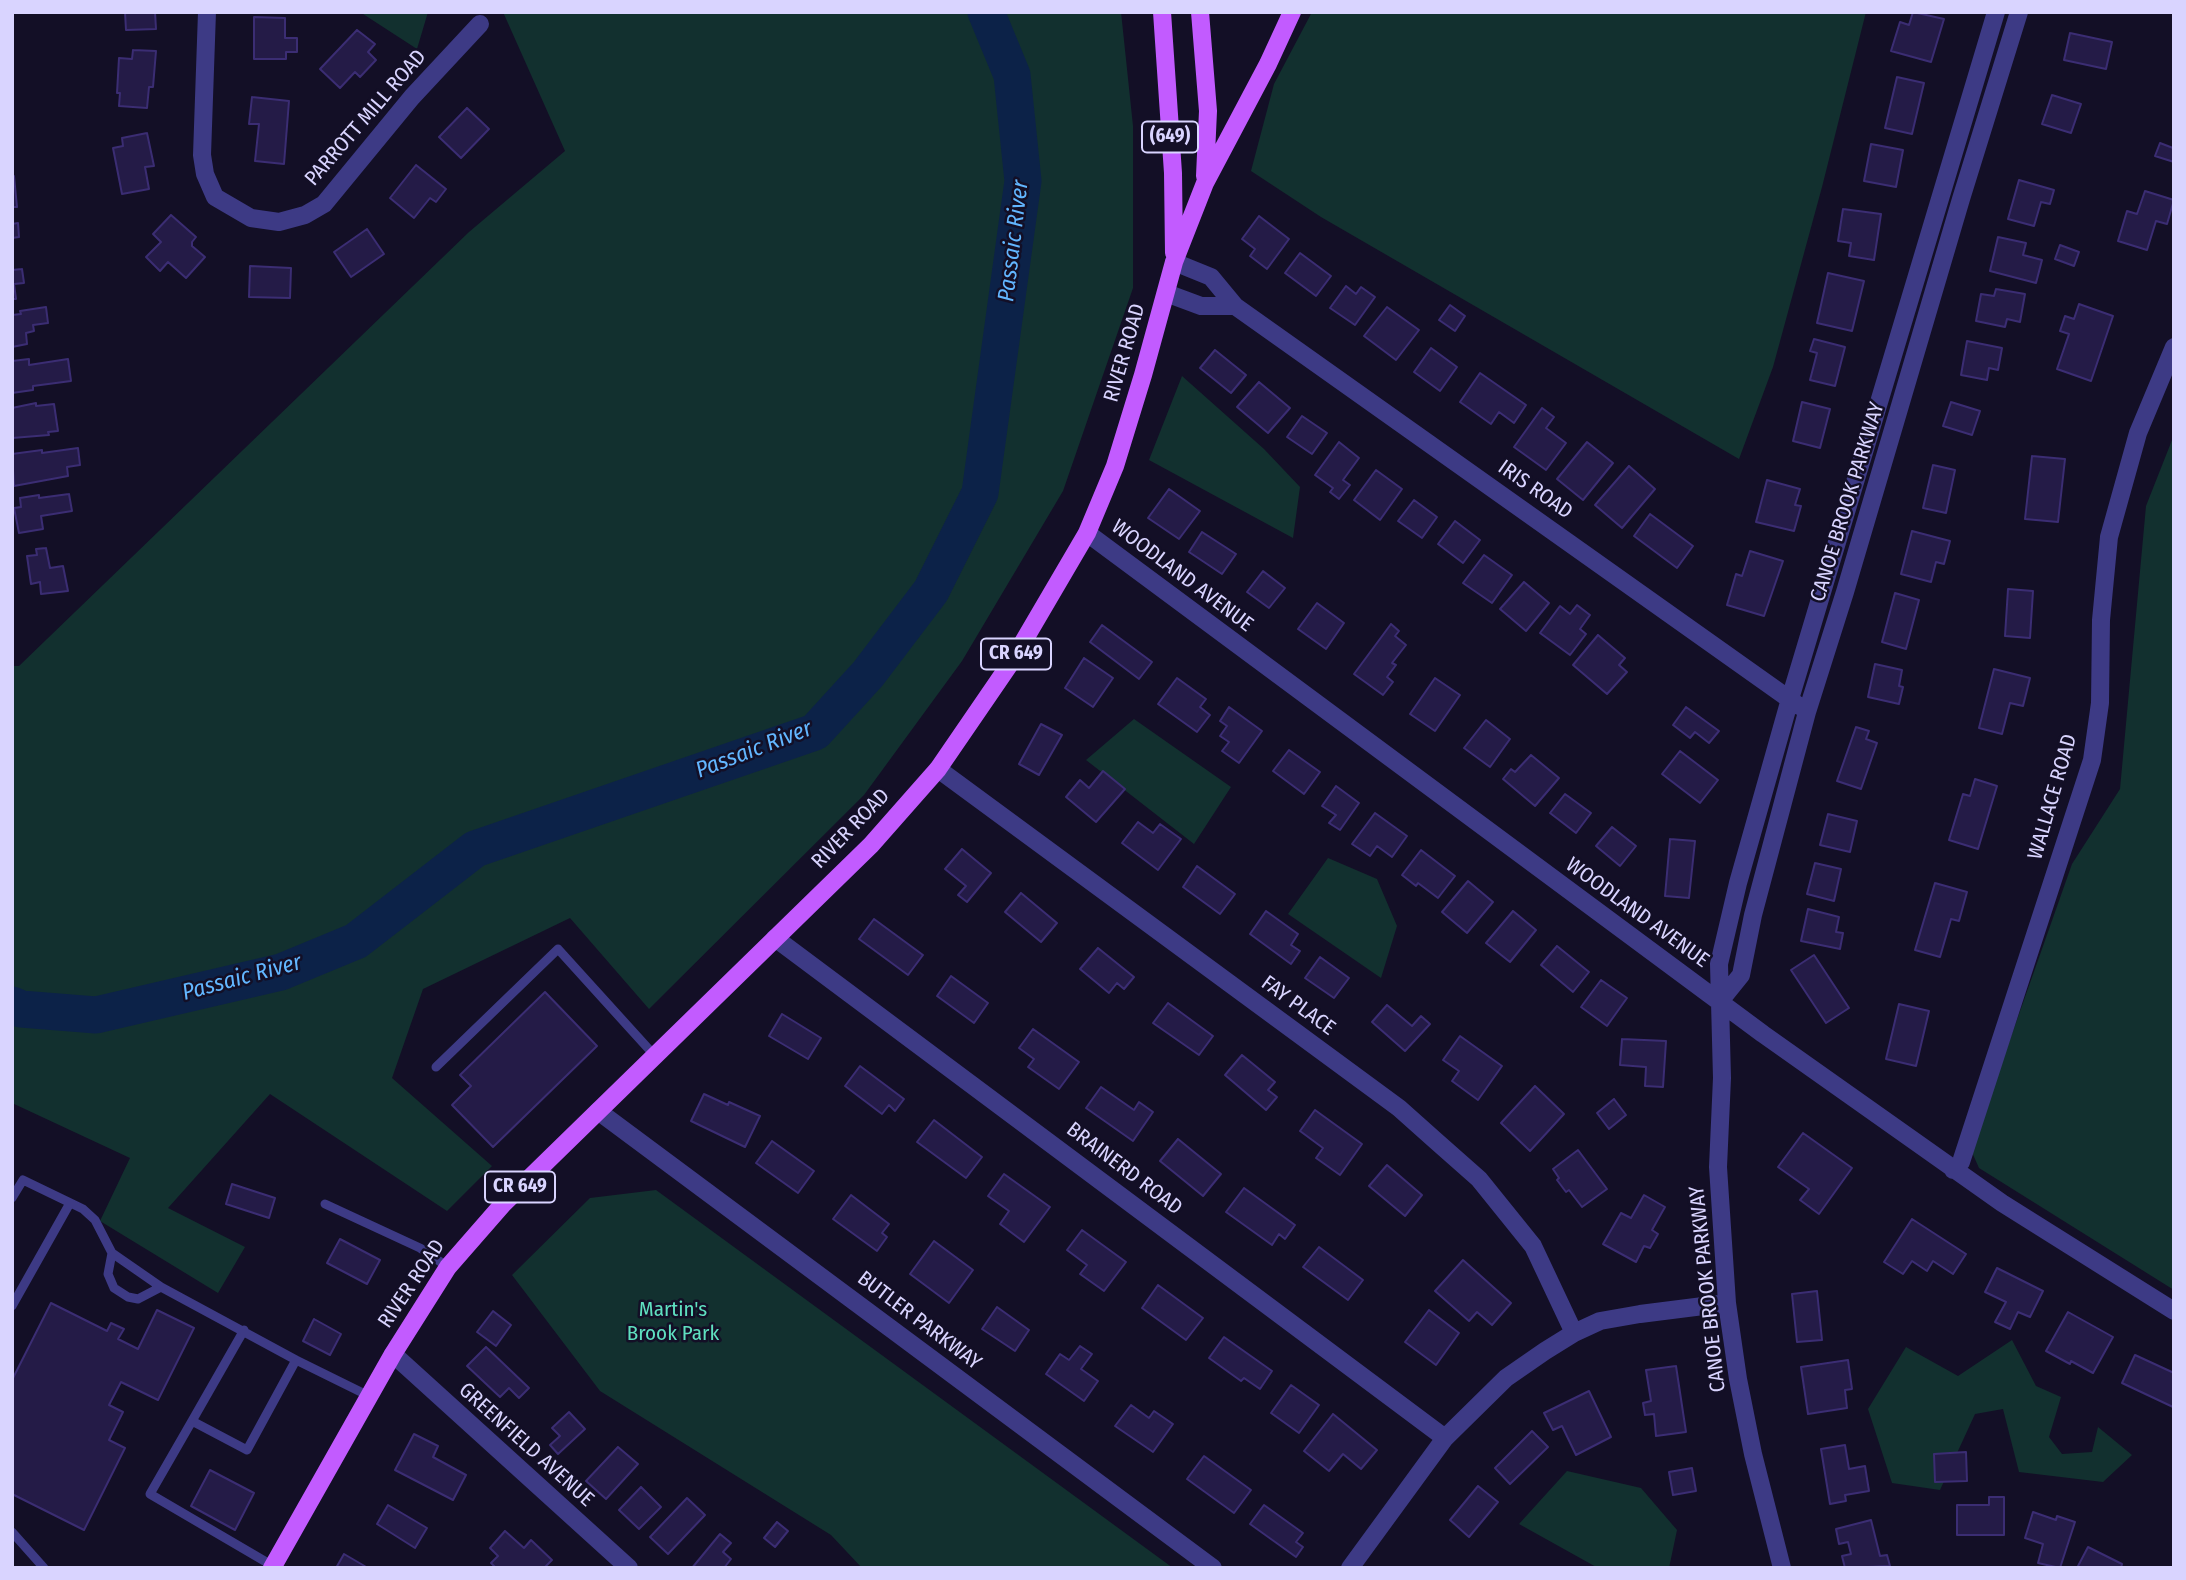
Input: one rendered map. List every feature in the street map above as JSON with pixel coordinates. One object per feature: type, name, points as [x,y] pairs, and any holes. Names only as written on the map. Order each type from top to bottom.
[{"type":"main road","name":"(649)","points":[[1162,12],[1173,173],[1174,262]]},
{"type":"main road","name":"(649)","points":[[1200,12],[1208,111],[1205,183]]},
{"type":"main road","name":"RIVER ROAD","points":[[273,1567],[393,1354],[447,1267],[503,1204],[871,845],[938,769],[1012,661],[1087,533],[1115,466],[1174,262],[1205,183],[1268,64],[1292,12]]},
{"type":"street","name":"PARROTT MILL ROAD","points":[[207,12],[202,155],[205,174],[215,197],[251,218],[279,222],[305,215],[324,204],[412,97],[480,24]]},
{"type":"street","name":"CANOE BROOK PARKWAY","points":[[1782,1568],[1748,1429],[1727,1303],[1718,1167],[1722,1078],[1719,964],[1738,883],[1790,699],[1996,12]]},
{"type":"street","name":"CANOE BROOK PARKWAY","points":[[1720,1001],[1741,975],[1752,915],[1807,712],[1846,592],[1961,199],[2019,12]]},
{"type":"street","name":"IRIS ROAD","points":[[1174,262],[1211,278],[1236,306],[1807,712]]},
{"type":"street","points":[[1166,293],[1201,306],[1236,306]]},
{"type":"street","name":"WALLACE ROAD","points":[[1954,1170],[1961,1162],[2092,760],[2100,703],[2101,620],[2109,537],[2138,433],[2174,347]]},
{"type":"street","name":"WOODLAND AVENUE","points":[[1087,533],[1763,1034],[1954,1170],[2174,1311]]},
{"type":"street","name":"FAY PLACE","points":[[938,769],[1399,1108],[1479,1179],[1533,1246],[1574,1333]]},
{"type":"street","name":"BRAINERD ROAD","points":[[775,938],[1445,1438]]},
{"type":"street","name":"BUTLER PARKWAY","points":[[598,1111],[1213,1568]]},
{"type":"street","points":[[1350,1568],[1445,1438],[1506,1378],[1574,1333],[1600,1321],[1727,1303]]},
{"type":"street","name":"GREENFIELD AVENUE","points":[[393,1354],[629,1568]]},
{"type":"lane","points":[[436,1067],[558,949],[655,1056]]},
{"type":"lane","points":[[12,1198],[23,1180],[83,1209],[95,1220],[112,1253],[161,1286],[296,1360],[369,1396]]},
{"type":"lane","points":[[12,1306],[70,1203]]},
{"type":"lane","points":[[325,1204],[420,1248],[447,1267]]},
{"type":"lane","points":[[112,1253],[108,1274],[114,1288],[138,1300],[161,1286]]},
{"type":"lane","points":[[244,1330],[150,1494],[273,1567]]},
{"type":"lane","points":[[192,1421],[247,1450],[296,1360]]},
{"type":"lane","points":[[12,1532],[44,1568]]},
{"type":"green space","points":[[360,12],[428,12],[417,49]]},
{"type":"green space","points":[[503,12],[1121,12],[1133,126],[1133,288],[1063,491],[962,661],[864,795],[649,1009],[570,918],[423,989],[392,1078],[492,1166],[447,1211],[270,1094],[168,1208],[245,1247],[218,1293],[100,1221],[130,1158],[12,1103],[12,666],[19,666],[469,232],[565,151]]},
{"type":"green space","points":[[1312,12],[1866,12],[1773,367],[1739,459],[1321,217],[1251,171],[1274,84]]},
{"type":"green space","points":[[1182,376],[1264,449],[1300,487],[1293,538],[1149,460]]},
{"type":"green space","points":[[2174,435],[2174,1290],[1979,1168],[1971,1150],[2072,864],[2120,789],[2146,506]]},
{"type":"green space","points":[[1134,719],[1231,787],[1194,844],[1086,760]]},
{"type":"green space","points":[[1328,858],[1377,879],[1397,926],[1381,978],[1288,914]]},
{"type":"green space","name":"Martin's Brook Park","points":[[656,1190],[1173,1568],[862,1568],[831,1535],[600,1391],[512,1275],[590,1198]]},
{"type":"green space","points":[[2012,1340],[2036,1386],[2061,1397],[2049,1437],[2062,1454],[2092,1452],[2098,1427],[2132,1455],[2103,1482],[2019,1472],[2003,1409],[1975,1414],[1940,1490],[1892,1483],[1868,1409],[1906,1347],[1958,1376]]},
{"type":"green space","points":[[1567,1471],[1641,1488],[1677,1530],[1669,1568],[1598,1568],[1519,1524]]},
{"type":"building","points":[[125,12],[155,12],[156,29],[126,30]]},
{"type":"building","points":[[1913,12],[1944,19],[1931,62],[1891,51],[1900,22],[1909,25]]},
{"type":"building","points":[[254,17],[285,18],[285,38],[297,38],[297,52],[286,52],[286,59],[254,59]]},
{"type":"building","points":[[357,30],[375,44],[368,52],[376,60],[360,77],[355,72],[340,88],[320,69]]},
{"type":"building","points":[[2070,33],[2112,42],[2106,69],[2064,60]]},
{"type":"building","points":[[133,50],[156,51],[153,87],[149,87],[147,108],[119,106],[119,58],[132,59]]},
{"type":"building","points":[[1897,77],[1924,83],[1912,134],[1885,128]]},
{"type":"building","points":[[2052,95],[2081,104],[2071,133],[2042,124]]},
{"type":"building","points":[[252,97],[289,101],[284,164],[255,161],[259,124],[249,124]]},
{"type":"building","points":[[467,108],[489,129],[461,158],[439,137]]},
{"type":"building","points":[[147,133],[154,166],[145,167],[149,189],[122,194],[113,148],[123,146],[122,138]]},
{"type":"building","points":[[2160,143],[2173,148],[2174,145],[2174,162],[2155,156]]},
{"type":"building","points":[[1871,144],[1903,150],[1896,187],[1864,181]]},
{"type":"building","points":[[416,165],[446,189],[436,202],[430,198],[414,218],[390,198]]},
{"type":"building","points":[[14,176],[17,207],[12,207]]},
{"type":"building","points":[[2019,180],[2054,190],[2050,204],[2041,202],[2034,226],[2008,219]]},
{"type":"building","points":[[2145,191],[2174,200],[2167,224],[2156,221],[2147,250],[2118,241],[2127,211],[2137,214]]},
{"type":"building","points":[[1843,209],[1881,214],[1874,260],[1849,256],[1851,243],[1838,241]]},
{"type":"building","points":[[171,215],[196,237],[192,246],[205,257],[186,278],[168,262],[160,271],[146,257],[161,242],[153,234]]},
{"type":"building","points":[[1259,216],[1289,239],[1267,269],[1250,256],[1255,249],[1242,239]]},
{"type":"building","points":[[18,223],[19,237],[12,238],[12,224]]},
{"type":"building","points":[[367,229],[384,254],[351,277],[334,252]]},
{"type":"building","points":[[1998,237],[2026,243],[2023,255],[2042,260],[2036,283],[1990,271]]},
{"type":"building","points":[[2060,245],[2079,252],[2074,266],[2055,259]]},
{"type":"building","points":[[1300,253],[1331,276],[1316,296],[1285,273]]},
{"type":"building","points":[[250,266],[291,268],[290,298],[249,297]]},
{"type":"building","points":[[22,269],[24,283],[14,284],[16,299],[12,299],[12,270]]},
{"type":"building","points":[[1828,273],[1864,281],[1852,331],[1817,323]]},
{"type":"building","points":[[1346,286],[1356,294],[1361,287],[1375,297],[1355,325],[1330,308]]},
{"type":"building","points":[[1996,289],[2025,294],[2020,322],[2007,319],[2005,327],[1976,321],[1981,294],[1994,296]]},
{"type":"building","points":[[2079,304],[2113,316],[2091,381],[2057,369],[2069,334],[2060,331],[2065,316],[2074,319]]},
{"type":"building","points":[[1450,305],[1465,316],[1455,331],[1439,320]]},
{"type":"building","points":[[46,307],[48,323],[33,325],[34,331],[26,333],[27,344],[12,347],[12,315]]},
{"type":"building","points":[[1387,307],[1419,330],[1396,360],[1364,336]]},
{"type":"building","points":[[1814,339],[1845,347],[1835,386],[1810,380],[1817,353],[1810,351]]},
{"type":"building","points":[[1967,341],[2002,348],[1998,370],[1989,368],[1987,380],[1961,375]]},
{"type":"building","points":[[1431,348],[1457,367],[1440,391],[1414,372]]},
{"type":"building","points":[[1215,350],[1246,375],[1231,393],[1200,368]]},
{"type":"building","points":[[29,359],[29,365],[68,359],[71,381],[33,386],[33,390],[12,393],[12,361]]},
{"type":"building","points":[[1480,373],[1526,405],[1514,423],[1499,412],[1491,424],[1460,402]]},
{"type":"building","points":[[1259,382],[1290,408],[1268,433],[1237,407]]},
{"type":"building","points":[[1802,402],[1830,409],[1820,448],[1793,441]]},
{"type":"building","points":[[1951,402],[1980,411],[1972,435],[1943,426]]},
{"type":"building","points":[[36,403],[36,406],[54,404],[58,431],[48,432],[49,435],[12,438],[12,408]]},
{"type":"building","points":[[1542,408],[1554,417],[1546,428],[1566,443],[1546,470],[1514,447]]},
{"type":"building","points":[[1302,416],[1327,433],[1312,454],[1287,437]]},
{"type":"building","points":[[1339,442],[1359,458],[1343,480],[1350,485],[1339,499],[1330,492],[1333,488],[1315,475]]},
{"type":"building","points":[[1587,442],[1613,463],[1583,500],[1557,479]]},
{"type":"building","points":[[78,448],[80,465],[67,467],[68,476],[14,486],[12,454]]},
{"type":"building","points":[[2032,456],[2065,459],[2058,522],[2025,519]]},
{"type":"building","points":[[1933,465],[1955,470],[1946,513],[1923,508]]},
{"type":"building","points":[[1629,466],[1655,489],[1622,528],[1595,505]]},
{"type":"building","points":[[1376,470],[1402,489],[1380,520],[1354,500]]},
{"type":"building","points":[[1767,480],[1800,489],[1795,505],[1801,506],[1794,531],[1756,522]]},
{"type":"building","points":[[1169,489],[1200,511],[1179,539],[1148,518]]},
{"type":"building","points":[[69,494],[72,511],[41,516],[43,529],[19,533],[14,508],[21,507],[20,498]]},
{"type":"building","points":[[1414,500],[1437,517],[1422,538],[1398,521]]},
{"type":"building","points":[[1650,514],[1693,546],[1677,568],[1634,536]]},
{"type":"building","points":[[1455,521],[1480,540],[1463,563],[1438,544]]},
{"type":"building","points":[[1912,531],[1950,541],[1944,564],[1936,562],[1931,582],[1901,574]]},
{"type":"building","points":[[1202,532],[1236,554],[1222,574],[1189,552]]},
{"type":"building","points":[[46,548],[50,568],[63,566],[68,591],[41,594],[40,582],[31,584],[27,556],[37,555],[36,549]]},
{"type":"building","points":[[1750,551],[1783,561],[1764,616],[1727,605],[1736,574],[1742,576]]},
{"type":"building","points":[[1484,555],[1512,575],[1492,603],[1463,583]]},
{"type":"building","points":[[1263,571],[1285,588],[1269,608],[1247,592]]},
{"type":"building","points":[[1524,582],[1549,603],[1526,631],[1500,609]]},
{"type":"building","points":[[2008,589],[2033,591],[2030,638],[2005,636]]},
{"type":"building","points":[[1895,593],[1919,600],[1906,649],[1882,642]]},
{"type":"building","points":[[1317,603],[1344,623],[1326,649],[1298,629]]},
{"type":"building","points":[[1577,605],[1590,615],[1580,629],[1586,634],[1570,655],[1540,633],[1560,606],[1570,614]]},
{"type":"building","points":[[1391,624],[1399,631],[1395,636],[1406,645],[1392,663],[1396,665],[1387,677],[1393,682],[1383,695],[1354,674]]},
{"type":"building","points":[[1102,625],[1152,662],[1139,679],[1090,642]]},
{"type":"building","points":[[1598,635],[1625,658],[1619,665],[1627,672],[1607,694],[1573,665]]},
{"type":"building","points":[[1084,658],[1113,678],[1093,707],[1065,688]]},
{"type":"building","points":[[1875,664],[1902,670],[1899,686],[1903,687],[1899,704],[1868,697]]},
{"type":"building","points":[[1994,669],[2030,678],[2023,706],[2010,703],[2002,734],[1979,728]]},
{"type":"building","points":[[1177,678],[1206,699],[1200,707],[1210,715],[1197,732],[1158,704]]},
{"type":"building","points":[[1435,678],[1460,695],[1435,731],[1410,714]]},
{"type":"building","points":[[1229,707],[1262,731],[1239,763],[1222,751],[1229,742],[1220,736],[1227,726],[1220,721]]},
{"type":"building","points":[[1686,707],[1719,731],[1709,743],[1695,732],[1690,738],[1673,725]]},
{"type":"building","points":[[1486,720],[1510,739],[1490,767],[1464,748]]},
{"type":"building","points":[[1041,724],[1062,735],[1039,775],[1019,764]]},
{"type":"building","points":[[1856,727],[1869,731],[1866,739],[1877,743],[1861,789],[1837,781]]},
{"type":"building","points":[[1289,750],[1320,772],[1304,794],[1273,771]]},
{"type":"building","points":[[1680,751],[1718,780],[1700,803],[1662,774]]},
{"type":"building","points":[[1531,755],[1559,778],[1535,806],[1503,779],[1511,769],[1515,772]]},
{"type":"building","points":[[1103,771],[1125,789],[1096,822],[1066,797],[1080,780],[1089,788]]},
{"type":"building","points":[[1975,779],[1997,786],[1978,849],[1949,840],[1963,794],[1970,796]]},
{"type":"building","points":[[1336,786],[1359,803],[1340,830],[1329,823],[1336,815],[1322,806]]},
{"type":"building","points":[[1565,794],[1591,813],[1576,833],[1550,813]]},
{"type":"building","points":[[1375,813],[1407,836],[1392,857],[1377,846],[1370,856],[1352,844]]},
{"type":"building","points":[[1828,814],[1857,821],[1850,852],[1820,845]]},
{"type":"building","points":[[1138,822],[1153,833],[1160,824],[1181,839],[1158,870],[1122,843]]},
{"type":"building","points":[[1612,827],[1636,846],[1620,866],[1596,846]]},
{"type":"building","points":[[1670,839],[1695,841],[1689,898],[1665,896]]},
{"type":"building","points":[[962,849],[991,873],[967,902],[958,895],[966,886],[945,869]]},
{"type":"building","points":[[1421,850],[1455,876],[1438,898],[1402,875]]},
{"type":"building","points":[[1815,863],[1841,869],[1834,901],[1807,894]]},
{"type":"building","points":[[1197,866],[1235,894],[1220,914],[1183,887]]},
{"type":"building","points":[[1468,881],[1493,902],[1467,933],[1442,912]]},
{"type":"building","points":[[1935,883],[1967,892],[1959,921],[1951,919],[1940,957],[1915,950]]},
{"type":"building","points":[[1021,893],[1057,923],[1041,942],[1005,912]]},
{"type":"building","points":[[1808,909],[1839,917],[1836,932],[1843,933],[1840,949],[1801,941]]},
{"type":"building","points":[[1266,911],[1298,934],[1291,945],[1300,951],[1291,964],[1250,934]]},
{"type":"building","points":[[1513,911],[1536,930],[1510,962],[1486,943]]},
{"type":"building","points":[[874,919],[923,955],[908,975],[859,939]]},
{"type":"building","points":[[1557,946],[1589,972],[1573,992],[1541,965]]},
{"type":"building","points":[[1098,948],[1134,977],[1124,989],[1117,983],[1109,993],[1080,969]]},
{"type":"building","points":[[1814,955],[1849,1008],[1826,1023],[1791,970]]},
{"type":"building","points":[[1320,957],[1349,978],[1334,998],[1305,978]]},
{"type":"building","points":[[951,976],[988,1003],[974,1023],[937,996]]},
{"type":"building","points":[[1601,980],[1627,998],[1607,1026],[1581,1007]]},
{"type":"building","points":[[545,992],[597,1046],[493,1147],[452,1105],[471,1086],[460,1075]]},
{"type":"building","points":[[1168,1003],[1213,1036],[1199,1055],[1153,1023]]},
{"type":"building","points":[[1899,1004],[1929,1011],[1916,1066],[1886,1059]]},
{"type":"building","points":[[1387,1005],[1412,1026],[1421,1016],[1430,1024],[1405,1051],[1372,1022]]},
{"type":"building","points":[[782,1014],[821,1038],[808,1059],[769,1036]]},
{"type":"building","points":[[1033,1029],[1079,1062],[1059,1089],[1028,1067],[1034,1059],[1019,1048]]},
{"type":"building","points":[[1460,1036],[1502,1066],[1478,1100],[1452,1081],[1459,1071],[1443,1060]]},
{"type":"building","points":[[1622,1039],[1666,1041],[1663,1087],[1645,1086],[1646,1067],[1620,1065]]},
{"type":"building","points":[[1242,1055],[1275,1082],[1268,1090],[1277,1097],[1266,1110],[1225,1075]]},
{"type":"building","points":[[860,1066],[904,1099],[895,1111],[889,1105],[882,1114],[845,1086]]},
{"type":"building","points":[[1535,1086],[1564,1114],[1530,1151],[1501,1123]]},
{"type":"building","points":[[1101,1087],[1134,1110],[1139,1102],[1153,1112],[1133,1141],[1086,1108]]},
{"type":"building","points":[[704,1094],[760,1116],[745,1147],[691,1121]]},
{"type":"building","points":[[1614,1099],[1626,1115],[1609,1129],[1597,1113]]},
{"type":"building","points":[[1315,1110],[1362,1144],[1340,1175],[1316,1158],[1323,1148],[1300,1131]]},
{"type":"building","points":[[934,1120],[982,1157],[966,1178],[917,1142]]},
{"type":"building","points":[[1803,1133],[1852,1168],[1819,1214],[1800,1200],[1809,1189],[1778,1167]]},
{"type":"building","points":[[1178,1139],[1221,1174],[1203,1196],[1160,1161]]},
{"type":"building","points":[[772,1141],[814,1171],[798,1193],[756,1163]]},
{"type":"building","points":[[1578,1150],[1607,1189],[1582,1207],[1569,1190],[1566,1192],[1553,1169]]},
{"type":"building","points":[[1387,1165],[1422,1195],[1405,1216],[1369,1186]]},
{"type":"building","points":[[1004,1174],[1050,1207],[1024,1242],[1000,1224],[1009,1211],[988,1196]]},
{"type":"building","points":[[232,1184],[275,1198],[269,1218],[226,1204]]},
{"type":"building","points":[[1244,1188],[1295,1225],[1285,1239],[1279,1234],[1272,1245],[1226,1212]]},
{"type":"building","points":[[851,1195],[889,1224],[882,1233],[887,1237],[877,1251],[833,1219]]},
{"type":"building","points":[[1644,1195],[1665,1207],[1652,1230],[1658,1234],[1650,1248],[1644,1246],[1636,1262],[1603,1244],[1621,1213],[1631,1218]]},
{"type":"building","points":[[1912,1219],[1966,1254],[1953,1274],[1933,1261],[1927,1271],[1912,1261],[1903,1274],[1884,1262]]},
{"type":"building","points":[[1082,1230],[1126,1262],[1104,1291],[1080,1274],[1087,1265],[1067,1250]]},
{"type":"building","points":[[340,1239],[380,1260],[367,1284],[327,1263]]},
{"type":"building","points":[[934,1241],[973,1270],[949,1303],[910,1274]]},
{"type":"building","points":[[1319,1247],[1363,1280],[1348,1300],[1303,1267]]},
{"type":"building","points":[[1463,1260],[1511,1303],[1492,1325],[1477,1312],[1469,1321],[1435,1291]]},
{"type":"building","points":[[1997,1268],[2043,1291],[2030,1317],[2018,1312],[2010,1329],[1995,1322],[2006,1302],[1985,1292]]},
{"type":"building","points":[[1158,1285],[1203,1318],[1186,1340],[1142,1308]]},
{"type":"building","points":[[1817,1291],[1822,1340],[1797,1342],[1792,1294]]},
{"type":"building","points":[[51,1303],[107,1331],[111,1323],[124,1329],[118,1339],[138,1349],[157,1310],[194,1328],[158,1400],[121,1382],[109,1405],[123,1412],[109,1440],[125,1448],[84,1530],[12,1494],[12,1380]]},
{"type":"building","points":[[997,1307],[1029,1330],[1015,1351],[982,1329]]},
{"type":"building","points":[[1429,1310],[1459,1333],[1436,1365],[1405,1342]]},
{"type":"building","points":[[493,1311],[511,1325],[496,1346],[477,1332]]},
{"type":"building","points":[[2068,1312],[2113,1337],[2093,1373],[2046,1351]]},
{"type":"building","points":[[314,1319],[341,1334],[330,1355],[303,1341]]},
{"type":"building","points":[[1224,1337],[1272,1371],[1260,1389],[1244,1378],[1241,1381],[1209,1358]]},
{"type":"building","points":[[1080,1346],[1092,1354],[1081,1369],[1098,1381],[1084,1401],[1046,1374],[1060,1354],[1069,1360]]},
{"type":"building","points":[[486,1347],[529,1388],[519,1398],[509,1388],[500,1397],[467,1366]]},
{"type":"building","points":[[2135,1355],[2174,1373],[2173,1407],[2122,1383]]},
{"type":"building","points":[[1848,1360],[1852,1389],[1845,1390],[1847,1408],[1808,1414],[1801,1367]]},
{"type":"building","points":[[1676,1366],[1686,1432],[1656,1436],[1654,1414],[1645,1415],[1643,1403],[1651,1401],[1646,1370]]},
{"type":"building","points":[[1291,1385],[1319,1405],[1299,1433],[1271,1413]]},
{"type":"building","points":[[1589,1391],[1611,1437],[1576,1455],[1562,1426],[1553,1430],[1544,1413]]},
{"type":"building","points":[[1131,1405],[1149,1418],[1154,1411],[1173,1424],[1153,1452],[1115,1426]]},
{"type":"building","points":[[569,1412],[585,1429],[558,1454],[550,1445],[560,1436],[552,1428]]},
{"type":"building","points":[[1333,1414],[1377,1450],[1361,1469],[1343,1454],[1329,1471],[1304,1451]]},
{"type":"building","points":[[1532,1431],[1548,1447],[1510,1484],[1495,1468]]},
{"type":"building","points":[[414,1434],[438,1446],[433,1457],[466,1475],[453,1500],[395,1470]]},
{"type":"building","points":[[1845,1445],[1849,1469],[1865,1466],[1869,1491],[1845,1495],[1846,1501],[1830,1504],[1821,1449]]},
{"type":"building","points":[[618,1447],[638,1464],[606,1499],[586,1481]]},
{"type":"building","points":[[1966,1452],[1967,1481],[1935,1482],[1934,1454]]},
{"type":"building","points":[[1204,1456],[1251,1490],[1234,1513],[1187,1479]]},
{"type":"building","points":[[1692,1468],[1696,1491],[1673,1495],[1669,1472]]},
{"type":"building","points":[[210,1470],[254,1493],[235,1530],[191,1506]]},
{"type":"building","points":[[1478,1486],[1498,1502],[1469,1537],[1450,1520]]},
{"type":"building","points":[[641,1487],[661,1507],[639,1529],[619,1510]]},
{"type":"building","points":[[1989,1497],[2004,1497],[2004,1535],[1957,1535],[1957,1505],[1989,1505]]},
{"type":"building","points":[[687,1498],[705,1515],[668,1554],[650,1537]]},
{"type":"building","points":[[388,1505],[427,1528],[415,1548],[377,1524]]},
{"type":"building","points":[[1264,1505],[1303,1533],[1296,1542],[1303,1547],[1296,1557],[1250,1524]]},
{"type":"building","points":[[2033,1512],[2056,1520],[2057,1516],[2075,1522],[2060,1568],[2038,1563],[2043,1544],[2025,1538]]},
{"type":"building","points":[[1871,1520],[1880,1556],[1887,1555],[1890,1566],[1845,1568],[1842,1556],[1851,1554],[1848,1542],[1839,1544],[1836,1529]]},
{"type":"building","points":[[777,1522],[788,1531],[775,1547],[764,1538]]},
{"type":"building","points":[[505,1531],[524,1548],[531,1540],[552,1560],[544,1568],[496,1568],[491,1563],[498,1556],[490,1548]]},
{"type":"building","points":[[720,1534],[731,1543],[723,1552],[731,1559],[724,1568],[692,1568]]},
{"type":"building","points":[[2088,1547],[2122,1564],[2121,1568],[2077,1568]]},
{"type":"building","points":[[344,1554],[368,1568],[336,1568]]},
{"type":"waterway","name":"Passaic River","points":[[12,1005],[21,1009],[96,1015],[281,972],[356,941],[475,849],[815,732],[868,674],[931,591],[980,493],[1023,181],[1012,75],[986,12]]}]
